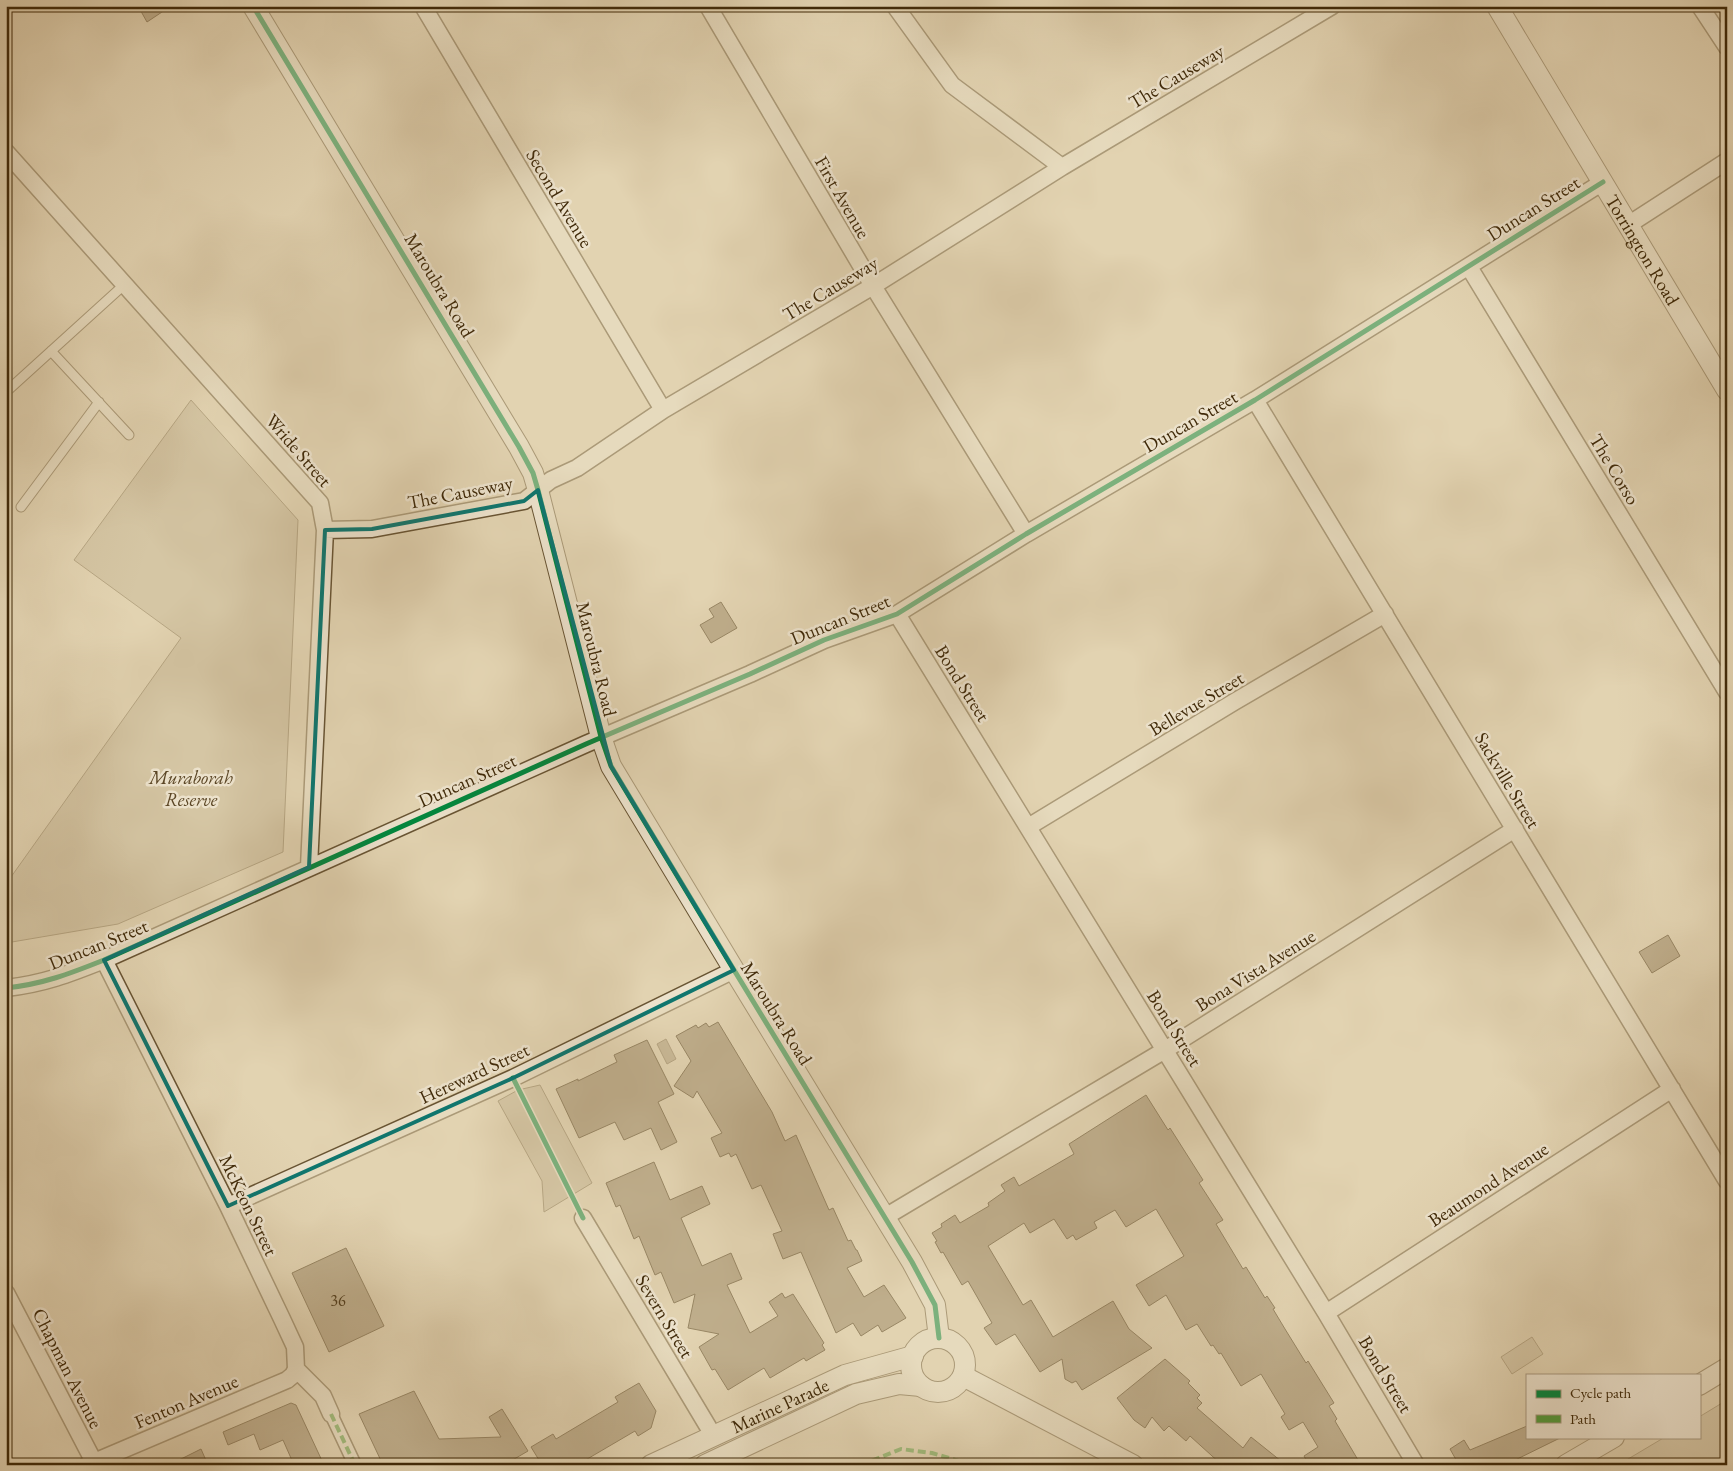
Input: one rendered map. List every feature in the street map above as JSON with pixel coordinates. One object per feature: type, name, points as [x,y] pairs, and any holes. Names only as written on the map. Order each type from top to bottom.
[{"type":"street","name":"Maroubra Road","points":[[252,6],[506,424],[533,473],[610,766],[912,1262],[935,1305],[938,1338]]},
{"type":"street","name":"Second Avenue","points":[[422,6],[663,410]]},
{"type":"street","name":"First Avenue","points":[[708,6],[872,286],[1026,534]]},
{"type":"street","points":[[895,6],[952,85],[1062,167]]},
{"type":"street","name":"The Causeway","points":[[325,530],[372,529],[524,501],[551,480],[577,468],[663,410],[872,286],[1062,167],[1332,6]]},
{"type":"street","name":"Torrington Road","points":[[1497,6],[1727,390]]},
{"type":"street","points":[[1700,6],[1727,47]]},
{"type":"street","name":"Wride Street","points":[[6,152],[320,503],[325,530],[309,867]]},
{"type":"street","points":[[1628,225],[1727,161]]},
{"type":"street","name":"Duncan Street","points":[[6,988],[32,985],[63,977],[104,960],[309,867],[824,640],[897,614],[1026,534],[1256,400],[1603,182]]},
{"type":"street","name":"The Corso","points":[[1469,267],[1727,692]]},
{"type":"street","name":"Sackville Street","points":[[1256,400],[1727,1181]]},
{"type":"street","name":"Bond Street","points":[[897,614],[1326,1313],[1416,1465]]},
{"type":"street","name":"Bellevue Street","points":[[1028,827],[1385,614]]},
{"type":"street","name":"Bona Vista Avenue","points":[[885,1217],[1165,1050],[1515,830]]},
{"type":"street","name":"McKeon Street","points":[[104,960],[228,1206],[295,1347],[296,1369]]},
{"type":"street","name":"Hereward Street","points":[[228,1206],[513,1078],[734,970]]},
{"type":"street","name":"Beaumond Avenue","points":[[1326,1313],[1672,1089]]},
{"type":"street","name":"Severn Street","points":[[583,1218],[713,1435]]},
{"type":"street","name":"Chapman Avenue","points":[[6,1293],[90,1463]]},
{"type":"street","points":[[938,1338],[947,1340],[955,1344],[961,1351],[965,1367],[963,1376],[959,1383],[945,1392],[936,1392],[921,1386],[912,1372],[913,1356],[923,1343],[938,1338]]},
{"type":"street","name":"Marine Parade","points":[[651,1465],[845,1375],[913,1356]]},
{"type":"street","points":[[1700,1384],[1727,1368]]},
{"type":"street","points":[[296,1369],[323,1396],[356,1465]]},
{"type":"street","name":"Fenton Avenue","points":[[90,1463],[287,1380],[296,1369]]},
{"type":"street","points":[[963,1376],[1133,1465]]},
{"type":"street","name":"Marine Parade","points":[[705,1465],[856,1394],[899,1384],[921,1386]]},
{"type":"street","points":[[1566,1465],[1612,1438]]},
{"type":"lane","points":[[6,392],[124,284]]},
{"type":"lane","points":[[50,351],[129,435]]},
{"type":"lane","points":[[21,507],[99,402]]},
{"type":"highlighted area","points":[[538,490],[611,766],[734,970],[513,1078],[228,1206],[104,960],[309,867],[325,530],[372,529],[524,501]]},
{"type":"green space","name":"Muraborah Reserve","points":[[191,400],[298,520],[283,852],[118,924],[6,943],[6,884],[181,638],[74,560]]},
{"type":"green space","points":[[540,1085],[592,1183],[544,1212],[542,1181],[498,1101],[518,1090]]},
{"type":"green space","points":[[1532,1337],[1543,1354],[1512,1374],[1501,1357]]},
{"type":"green space","points":[[1727,1400],[1727,1465],[1618,1465],[1663,1438],[1700,1438],[1700,1416]]},
{"type":"shaded area","points":[[666,1039],[676,1059],[667,1064],[657,1044]]},
{"type":"building","points":[[138,6],[171,6],[147,22]]},
{"type":"building","points":[[721,602],[737,628],[711,643],[700,625],[714,617],[709,609]]},
{"type":"building","points":[[1668,935],[1680,956],[1652,973],[1639,952]]},
{"type":"building","points":[[718,1022],[772,1112],[785,1141],[796,1135],[829,1210],[833,1208],[848,1241],[851,1240],[862,1261],[847,1268],[864,1297],[884,1285],[906,1318],[882,1332],[878,1325],[861,1336],[853,1323],[836,1333],[801,1252],[783,1259],[773,1234],[782,1231],[761,1185],[752,1189],[736,1154],[731,1157],[729,1153],[720,1157],[711,1138],[722,1133],[697,1091],[693,1098],[674,1086],[691,1061],[676,1036],[696,1025],[698,1028],[706,1023],[709,1027]]},
{"type":"building","points":[[647,1040],[674,1094],[658,1102],[677,1142],[661,1150],[651,1128],[624,1140],[615,1122],[579,1138],[556,1089],[578,1079],[578,1081],[617,1062],[614,1055]]},
{"type":"building","points":[[1146,1095],[1168,1130],[1170,1128],[1203,1180],[1199,1183],[1223,1220],[1216,1224],[1243,1269],[1246,1267],[1265,1298],[1267,1296],[1306,1363],[1308,1361],[1334,1403],[1329,1406],[1337,1419],[1335,1421],[1361,1465],[1309,1465],[1304,1456],[1318,1447],[1303,1422],[1289,1430],[1281,1417],[1285,1414],[1261,1374],[1241,1386],[1221,1353],[1219,1354],[1213,1345],[1211,1346],[1197,1324],[1186,1330],[1166,1295],[1149,1306],[1136,1285],[1184,1256],[1156,1209],[1126,1227],[1115,1210],[1094,1222],[1097,1228],[1076,1240],[1073,1235],[1067,1239],[1054,1219],[1030,1233],[1024,1223],[988,1246],[1023,1305],[1031,1300],[1053,1337],[1113,1301],[1129,1329],[1152,1348],[1082,1390],[1076,1381],[1072,1383],[1065,1379],[1062,1359],[1040,1372],[1015,1334],[996,1345],[984,1328],[992,1323],[968,1281],[962,1285],[943,1252],[941,1253],[932,1233],[942,1227],[941,1224],[955,1215],[960,1223],[989,1206],[988,1203],[1005,1191],[1001,1185],[1014,1177],[1019,1186],[1074,1154],[1069,1144]]},
{"type":"building","points":[[654,1162],[670,1200],[702,1186],[710,1204],[681,1218],[702,1266],[731,1253],[742,1279],[727,1285],[750,1333],[778,1316],[769,1302],[782,1293],[785,1298],[793,1294],[824,1343],[822,1345],[825,1350],[806,1361],[804,1358],[770,1378],[764,1368],[728,1390],[715,1369],[712,1370],[699,1347],[719,1334],[688,1328],[695,1294],[674,1303],[661,1272],[655,1275],[639,1236],[634,1239],[620,1205],[616,1207],[606,1183]]},
{"type":"building","points":[[346,1248],[384,1326],[329,1352],[292,1273]]},
{"type":"building","points":[[1165,1359],[1190,1381],[1188,1383],[1200,1395],[1197,1398],[1202,1403],[1197,1408],[1243,1448],[1251,1437],[1286,1465],[1222,1465],[1190,1436],[1186,1441],[1169,1426],[1164,1431],[1152,1417],[1145,1428],[1134,1420],[1117,1398]]},
{"type":"building","points":[[639,1383],[656,1411],[651,1428],[638,1436],[635,1431],[577,1465],[542,1465],[531,1447],[553,1434],[556,1439],[618,1402],[615,1397]]},
{"type":"building","points":[[414,1391],[439,1439],[501,1437],[489,1417],[502,1409],[528,1451],[504,1465],[383,1465],[359,1414]]},
{"type":"building","points":[[291,1403],[296,1405],[324,1465],[294,1465],[283,1440],[260,1450],[254,1434],[228,1445],[223,1432]]},
{"type":"building","points":[[1526,1426],[1526,1438],[1560,1438],[1505,1465],[1459,1465],[1450,1449],[1464,1440],[1470,1450]]},
{"type":"building","points":[[201,1449],[208,1465],[169,1465]]},
{"type":"marked path","points":[[331,1414],[355,1465]]},
{"type":"marked path","points":[[861,1465],[901,1449],[932,1453],[973,1465]]},
{"type":"cycle path","points":[[253,6],[533,473],[601,737],[611,766],[912,1262],[935,1305],[939,1338]]},
{"type":"cycle path","points":[[6,988],[56,978],[104,960],[586,744],[750,674],[824,640],[897,614],[1026,534],[1255,400],[1603,182]]},
{"type":"cycle path","points":[[513,1078],[583,1218]]}]
